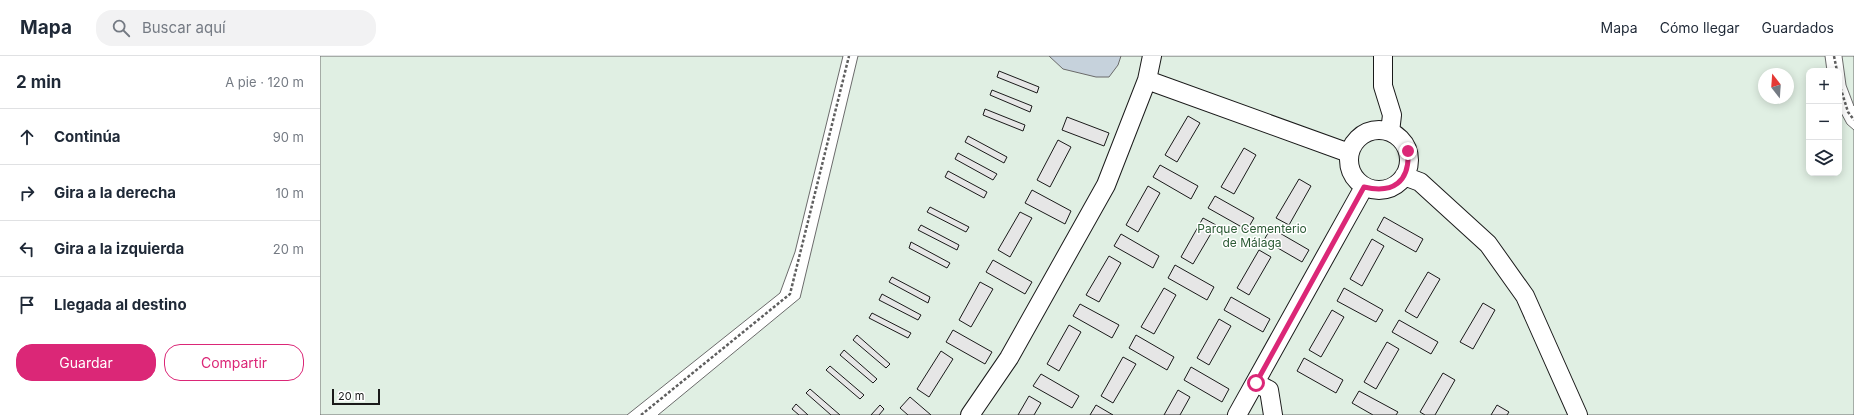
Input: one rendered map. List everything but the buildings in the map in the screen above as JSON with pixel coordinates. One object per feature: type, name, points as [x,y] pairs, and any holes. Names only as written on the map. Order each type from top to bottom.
[{"type":"lane","points":[[970,415],[1008,358],[1106,185],[1147,80],[1152,56]]},
{"type":"lane","points":[[1383,56],[1382,86],[1392,115],[1390,132]]},
{"type":"lane","points":[[1147,80],[1349,153]]},
{"type":"lane","points":[[1378,130],[1390,132],[1401,140],[1408,151],[1408,164],[1404,176],[1393,186],[1379,190],[1364,187],[1354,178],[1349,166],[1349,153],[1355,141],[1365,133],[1378,130]]},
{"type":"lane","points":[[1404,176],[1420,182],[1488,244],[1525,296],[1578,415]]},
{"type":"lane","points":[[1237,415],[1364,187]]},
{"type":"lane","points":[[1256,383],[1269,390],[1272,415]]},
{"type":"path","points":[[641,415],[790,294],[837,111],[849,56]]},
{"type":"path","points":[[1834,56],[1836,68]]},
{"type":"path","points":[[1842,93],[1848,112],[1854,120]]},
{"type":"green space","points":[[320,56],[843,56],[795,252],[780,293],[627,415],[320,415]]},
{"type":"green space","name":"Parque Cementerio de Málaga","points":[[858,56],[1825,56],[1827,68],[1806,68],[1806,176],[1842,176],[1842,115],[1847,124],[1854,130],[1854,415],[658,415],[800,298]]},
{"type":"green space","points":[[1842,56],[1854,56],[1854,106],[1846,85]]},
{"type":"shaded area","points":[[1049,56],[1121,56],[1118,65],[1109,77],[1096,77],[1063,69]]},
{"type":"route","points":[[1256,383],[1364,187],[1379,190],[1393,186],[1404,176],[1408,164],[1408,151]]}]
